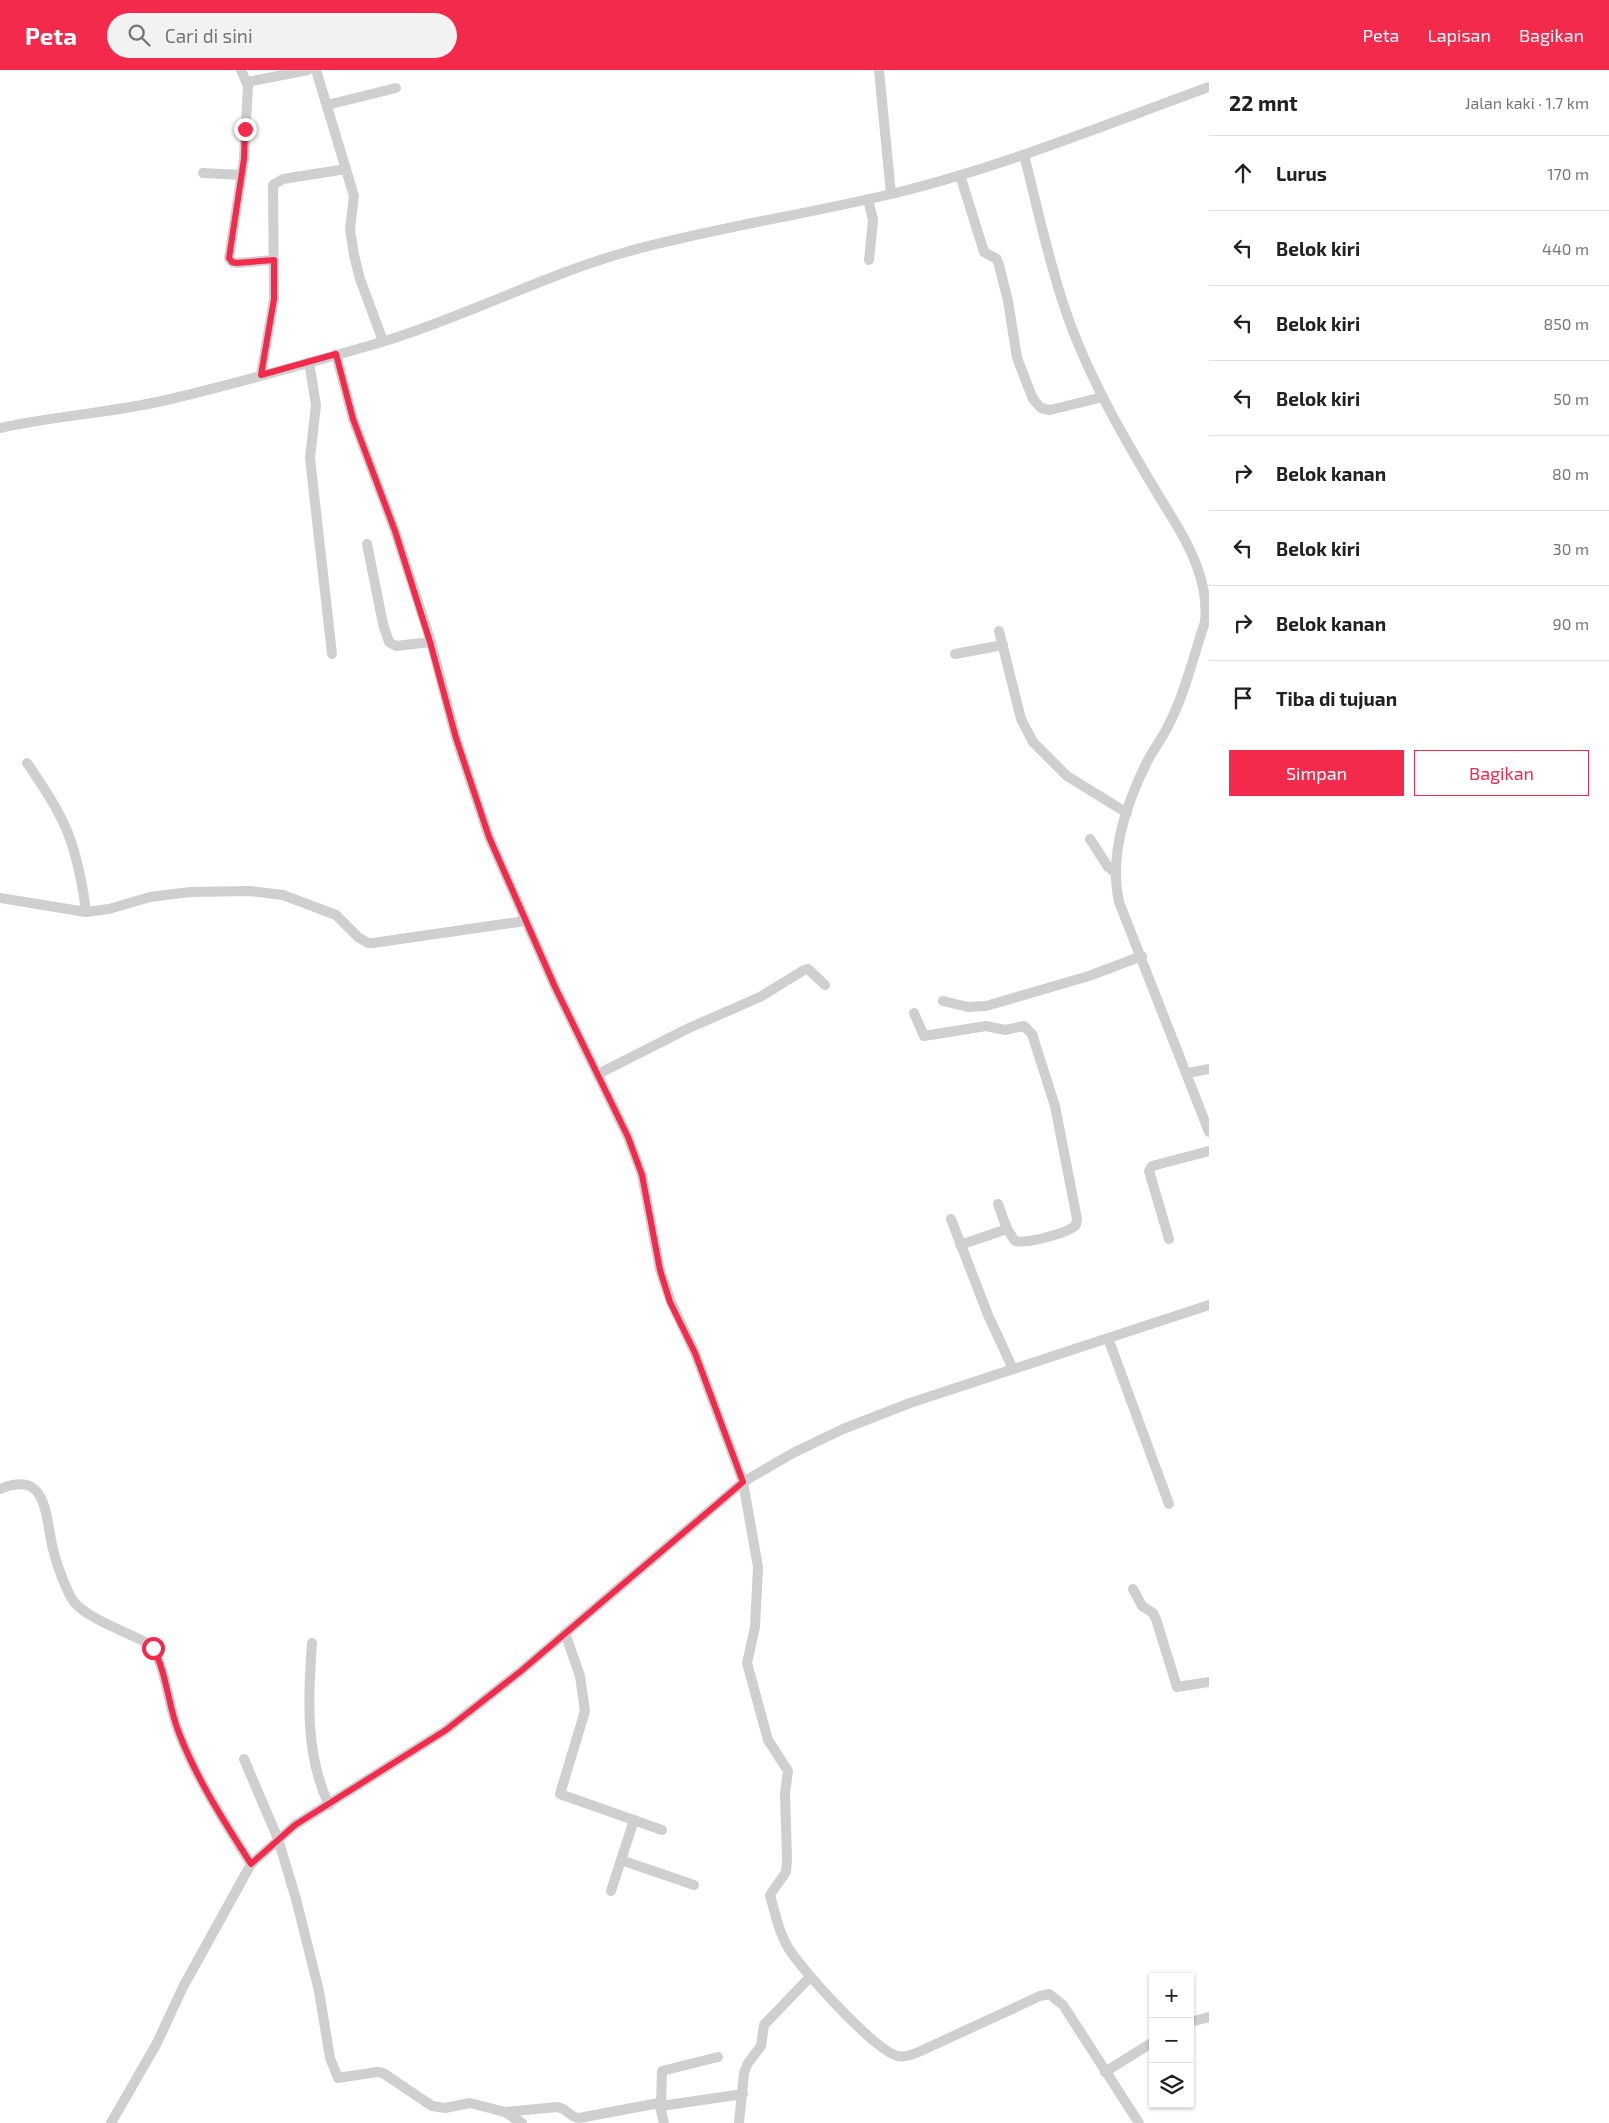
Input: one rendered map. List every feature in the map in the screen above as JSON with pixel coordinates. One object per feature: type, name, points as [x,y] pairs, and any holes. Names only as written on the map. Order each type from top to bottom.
[{"type":"street","points":[[242,70],[247,82],[242,175],[229,258],[232,262],[236,263],[274,260]]},
{"type":"street","points":[[247,82],[308,70]]},
{"type":"street","points":[[316,70],[354,196],[350,229],[354,255],[360,279],[383,341]]},
{"type":"street","points":[[880,70],[891,194]]},
{"type":"street","points":[[0,428],[159,402],[310,362],[383,341],[567,271],[628,252],[891,194],[1024,155],[1209,87]]},
{"type":"street","points":[[326,105],[396,88]]},
{"type":"street","points":[[1024,155],[1065,310],[1103,398],[1186,539],[1200,568],[1208,598],[1207,622],[1182,692],[1168,726],[1147,761],[1127,813],[1116,873],[1119,902],[1142,956],[1209,1132]]},
{"type":"street","points":[[261,375],[274,299],[274,183],[283,179],[346,168]]},
{"type":"street","points":[[203,173],[242,175]]},
{"type":"street","points":[[960,174],[984,252],[997,259],[1000,265],[1017,358],[1033,399],[1041,408],[1050,410],[1103,398]]},
{"type":"street","points":[[868,199],[872,220],[869,260]]},
{"type":"street","points":[[336,354],[353,419],[395,531],[430,642],[456,738],[489,837],[525,921],[628,1137],[642,1175],[660,1270],[670,1302],[695,1353],[743,1482],[758,1567],[755,1628],[747,1663],[768,1740],[788,1771],[785,1793],[787,1830],[786,1872],[770,1895],[779,1926],[789,1949],[810,1977],[873,2040],[898,2056],[910,2055],[923,2050],[1040,1996],[1049,1994],[1063,2005],[1140,2123]]},
{"type":"street","points":[[310,362],[316,405],[310,458],[332,654]]},
{"type":"street","points":[[367,544],[383,624],[389,642],[396,646],[430,642]]},
{"type":"street","points":[[999,631],[1021,719],[1033,742],[1067,776],[1127,813]]},
{"type":"street","points":[[955,654],[1003,645]]},
{"type":"street","points":[[27,763],[59,814],[70,840],[78,865],[86,912]]},
{"type":"street","points":[[1090,838],[1100,856],[1116,873]]},
{"type":"street","points":[[0,898],[86,912],[109,909],[150,897],[190,892],[250,891],[288,896],[336,915],[358,937],[368,943],[525,921]]},
{"type":"street","points":[[944,1001],[968,1007],[986,1006],[1089,976],[1142,956]]},
{"type":"street","points":[[598,1074],[689,1028],[760,997],[804,970],[808,969],[825,985]]},
{"type":"street","points":[[914,1013],[924,1036],[993,1026],[1005,1030],[1024,1026],[1032,1034],[1055,1106],[1077,1218],[1076,1225],[1066,1232],[1016,1241],[1007,1229],[998,1204]]},
{"type":"street","points":[[1188,1074],[1209,1069]]},
{"type":"street","points":[[1169,1239],[1149,1171],[1152,1166],[1209,1151]]},
{"type":"street","points":[[951,1219],[960,1246],[1013,1369]]},
{"type":"street","points":[[960,1246],[1007,1229]]},
{"type":"street","points":[[111,2123],[156,2043],[183,1988],[251,1864],[295,1825],[446,1730],[521,1671],[743,1482],[793,1453],[843,1429],[910,1403],[1209,1305]]},
{"type":"street","points":[[1108,1338],[1169,1504]]},
{"type":"street","points":[[0,1489],[10,1485],[24,1484],[34,1489],[41,1498],[53,1551],[72,1598],[79,1607],[153,1648],[178,1732],[192,1763],[212,1803],[251,1864]]},
{"type":"street","points":[[1133,1590],[1142,1606],[1153,1613],[1156,1618],[1177,1687],[1209,1682]]},
{"type":"street","points":[[564,1633],[580,1676],[585,1711],[560,1794],[662,1830]]},
{"type":"street","points":[[312,1643],[308,1696],[311,1737],[322,1791],[329,1805]]},
{"type":"street","points":[[244,1760],[278,1839],[306,1935],[319,1991],[330,2058],[338,2078],[380,2072],[435,2108],[470,2103],[505,2112],[522,2123]]},
{"type":"street","points":[[610,1891],[634,1820]]},
{"type":"street","points":[[621,1860],[694,1886]]},
{"type":"street","points":[[739,2123],[746,2068],[760,2046],[764,2025],[810,1977]]},
{"type":"street","points":[[1194,2021],[1209,2016]]},
{"type":"street","points":[[1105,2072],[1149,2044]]},
{"type":"street","points":[[664,2123],[661,2106],[660,2074],[662,2071],[718,2057]]},
{"type":"street","points":[[505,2112],[557,2107],[565,2109],[570,2116],[579,2118],[655,2103],[661,2106],[743,2094]]},
{"type":"route","points":[[153,1648],[178,1732],[192,1763],[212,1803],[251,1864],[295,1825],[446,1730],[521,1671],[743,1482],[695,1353],[670,1302],[660,1270],[642,1175],[628,1137],[555,987],[489,837],[456,738],[430,642],[395,531],[353,419],[336,354],[261,375],[274,299],[274,260],[236,263],[232,262],[229,258],[244,159],[245,129]]}]
